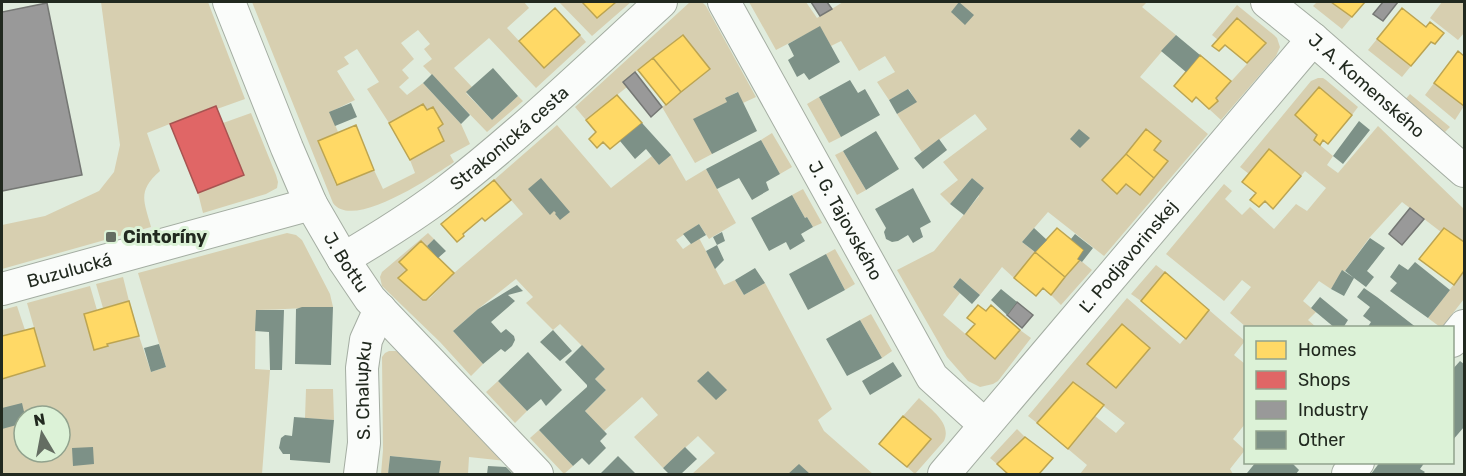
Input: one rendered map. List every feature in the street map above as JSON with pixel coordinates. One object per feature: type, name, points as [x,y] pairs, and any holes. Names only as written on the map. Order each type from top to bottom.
[{"type":"street","name":"J. Bottu","points":[[229,2],[311,204],[370,299],[537,474]]},
{"type":"street","name":"Strakonická cesta","points":[[344,259],[394,229],[442,194],[532,120],[662,2]]},
{"type":"street","name":"J. G. Tajovského","points":[[724,2],[932,377],[985,425]]},
{"type":"street","name":"J. A. Komenského","points":[[1267,2],[1313,39],[1464,171]]},
{"type":"street","name":"Ľ. Podjavorinskej","points":[[944,474],[1313,39]]},
{"type":"street","name":"Buzulucká","points":[[2,289],[311,204]]},
{"type":"street","name":"S. Chalupku","points":[[360,474],[363,443],[362,368],[366,340],[380,309]]},
{"type":"street","points":[[1454,338],[1464,326]]},
{"type":"shaded area","points":[[101,2],[208,2],[245,99],[217,109],[215,106],[147,133],[160,171],[148,185],[144,197],[151,227],[2,269],[2,225],[45,216],[99,191],[114,172],[120,145]]},
{"type":"shaded area","points":[[252,2],[524,2],[529,8],[507,28],[544,68],[580,35],[586,42],[536,88],[489,38],[454,68],[472,87],[466,93],[492,120],[518,96],[523,101],[487,132],[423,66],[432,59],[424,49],[430,44],[418,30],[401,43],[414,59],[402,70],[409,78],[399,87],[407,95],[423,83],[461,124],[470,144],[450,155],[454,162],[412,189],[375,206],[343,210],[333,203]],"holes":[[[357,49],[379,82],[367,89],[389,123],[423,104],[427,110],[433,107],[443,124],[438,128],[444,141],[410,160],[415,173],[383,189],[374,170],[336,185],[318,141],[338,132],[330,112],[355,100],[337,71],[349,64],[344,57]]]},
{"type":"shaded area","points":[[559,2],[582,2],[597,18],[616,2],[631,2],[592,36]]},
{"type":"shaded area","points":[[690,2],[702,2],[706,6],[756,97],[743,103],[737,92],[726,98],[727,102],[712,154],[695,163],[662,107],[710,69],[682,35],[624,81],[627,87],[586,120],[575,107]]},
{"type":"shaded area","points":[[749,2],[806,2],[817,18],[843,2],[1147,2],[1142,7],[1176,35],[1140,77],[1208,134],[1104,256],[1048,212],[1022,242],[1035,252],[1014,278],[1002,267],[980,295],[960,278],[953,287],[960,293],[943,315],[995,359],[1020,330],[1031,338],[998,381],[980,387],[968,381],[947,357],[897,270],[934,251],[979,196],[978,194],[984,188],[972,178],[950,204],[940,194],[958,180],[943,162],[987,129],[975,114],[922,152],[897,114],[916,102],[909,89],[889,100],[877,82],[895,72],[885,56],[859,71],[841,41],[831,46],[820,27],[776,50]]},
{"type":"shaded area","points":[[1317,2],[1331,2],[1352,17],[1342,29],[1313,6]]},
{"type":"shaded area","points":[[1442,2],[1464,2],[1464,33],[1458,40],[1430,18]]},
{"type":"shaded area","points":[[1237,5],[1274,35],[1280,47],[1276,56],[1221,120],[1209,109],[1217,101],[1216,98],[1266,43],[1237,18],[1218,40],[1212,35]]},
{"type":"shaded area","points":[[1377,39],[1411,66],[1402,77],[1368,50]]},
{"type":"shaded area","points":[[1323,78],[1358,107],[1352,115],[1319,87],[1317,135],[1314,140],[1333,156],[1327,165],[1338,173],[1378,126],[1464,209],[1464,242],[1445,228],[1441,232],[1402,202],[1370,237],[1345,271],[1342,271],[1331,289],[1319,281],[1303,301],[1316,312],[1308,320],[1315,326],[1245,326],[1230,313],[1251,287],[1242,280],[1224,301],[1166,254],[1224,184],[1232,191],[1225,199],[1242,215],[1250,207],[1274,229],[1296,204],[1307,211],[1326,188],[1305,171],[1301,176],[1269,149],[1249,174],[1240,167],[1311,81]]},
{"type":"shaded area","points":[[1434,83],[1464,106],[1455,120],[1425,95]]},
{"type":"shaded area","points":[[1410,94],[1450,127],[1442,135],[1403,102]]},
{"type":"shaded area","points":[[819,97],[841,137],[829,143],[807,104]]},
{"type":"shaded area","points":[[251,113],[276,175],[277,188],[266,194],[203,213],[198,193],[244,175],[223,123]]},
{"type":"shaded area","points":[[557,125],[611,188],[652,156],[659,165],[671,155],[686,181],[706,169],[736,223],[709,239],[699,224],[676,240],[683,249],[699,238],[724,285],[735,280],[744,295],[765,283],[832,409],[818,420],[824,431],[873,474],[692,474],[715,453],[698,436],[663,468],[634,437],[658,415],[642,397],[604,431],[585,411],[606,390],[595,379],[605,369],[560,324],[553,330],[526,303],[533,297],[516,279],[453,331],[483,364],[471,376],[440,342],[382,286],[380,277],[382,272],[428,233],[434,239],[427,246],[421,241],[407,270],[399,278],[423,300],[429,299],[454,273],[523,214],[494,180]]},
{"type":"shaded area","points":[[772,133],[792,167],[780,174],[761,140]]},
{"type":"shaded area","points":[[843,151],[866,190],[857,195],[835,155]]},
{"type":"shaded area","points":[[803,189],[822,223],[813,227],[792,195]]},
{"type":"shaded area","points":[[287,233],[296,235],[302,240],[330,294],[333,307],[256,310],[255,369],[270,370],[262,474],[2,474],[2,379],[45,366],[27,303],[90,286],[97,310],[84,314],[94,349],[139,336],[151,372],[166,367],[138,273]]},
{"type":"shaded area","points":[[835,249],[855,284],[845,290],[826,254]]},
{"type":"shaded area","points":[[1080,260],[1092,270],[1061,305],[1051,295]]},
{"type":"shaded area","points":[[1156,265],[1165,272],[1141,301],[1131,294]]},
{"type":"shaded area","points":[[1464,271],[1464,299],[1443,326],[1439,326],[1428,318]]},
{"type":"shaded area","points":[[123,277],[129,301],[103,308],[96,284]]},
{"type":"shaded area","points":[[1127,298],[1180,344],[1209,310],[1244,340],[1234,355],[1244,363],[1244,425],[1233,439],[1244,451],[1230,469],[1233,474],[1080,474],[1087,465],[1068,449],[1095,416],[1116,433],[1125,423],[1073,382],[1037,423],[1028,416]]},
{"type":"shaded area","points":[[17,306],[25,330],[2,336],[2,310]]},
{"type":"shaded area","points":[[871,314],[892,351],[882,358],[860,320]]},
{"type":"shaded area","points":[[389,351],[403,354],[506,461],[469,457],[468,474],[439,474],[440,461],[390,456],[388,474],[381,474],[382,357]]},
{"type":"shaded area","points":[[498,381],[527,411],[515,423],[486,392]]},
{"type":"shaded area","points":[[306,389],[333,389],[334,420],[305,418]]},
{"type":"shaded area","points":[[919,398],[939,417],[946,434],[944,441],[915,474],[907,467],[931,439],[903,416]]},
{"type":"shaded area","points":[[1017,429],[1025,437],[997,464],[990,458]]},
{"type":"shaded area","points":[[539,430],[573,466],[564,474],[530,438]]},
{"type":"building: Homes","points":[[582,2],[616,2],[597,18]]},
{"type":"building: Homes","points":[[1331,2],[1365,2],[1352,17]]},
{"type":"building: Homes","points":[[555,8],[580,35],[544,68],[519,41]]},
{"type":"building: Homes","points":[[1402,8],[1426,27],[1430,22],[1444,33],[1435,44],[1431,42],[1411,66],[1377,39]]},
{"type":"building: Homes","points":[[1237,18],[1266,43],[1247,63],[1225,45],[1219,51],[1212,46]]},
{"type":"building: Homes","points":[[683,35],[710,69],[681,92],[653,58]]},
{"type":"building: Homes","points":[[1458,51],[1464,56],[1464,106],[1434,83]]},
{"type":"building: Homes","points":[[1200,55],[1231,81],[1216,98],[1218,101],[1209,109],[1196,97],[1192,102],[1174,86]]},
{"type":"building: Homes","points":[[653,58],[681,92],[666,105],[638,70]]},
{"type":"building: Homes","points":[[1319,87],[1352,115],[1328,144],[1323,140],[1320,145],[1314,140],[1317,135],[1295,115]]},
{"type":"building: Homes","points":[[617,95],[642,123],[610,149],[603,142],[597,148],[589,139],[596,132],[586,120]]},
{"type":"building: Homes","points":[[423,104],[427,110],[433,107],[443,124],[438,128],[444,141],[410,160],[389,123]]},
{"type":"building: Homes","points":[[356,125],[374,170],[337,185],[318,141]]},
{"type":"building: Homes","points":[[1146,129],[1161,141],[1154,150],[1168,161],[1154,178],[1126,154]]},
{"type":"building: Homes","points":[[1269,149],[1301,176],[1273,209],[1265,201],[1259,207],[1250,200],[1256,193],[1242,182]]},
{"type":"building: Homes","points":[[1126,154],[1154,178],[1140,195],[1126,184],[1117,194],[1102,180]]},
{"type":"building: Homes","points":[[494,180],[511,200],[485,221],[482,218],[457,242],[441,224]]},
{"type":"building: Homes","points":[[1057,228],[1084,250],[1078,259],[1080,260],[1065,277],[1035,252]]},
{"type":"building: Homes","points":[[1444,228],[1464,242],[1464,271],[1454,285],[1419,259]]},
{"type":"building: Homes","points":[[421,241],[454,273],[426,300],[423,300],[398,278],[407,270],[399,262]]},
{"type":"building: Homes","points":[[1035,252],[1065,277],[1051,295],[1043,288],[1036,296],[1014,278]]},
{"type":"building: Homes","points":[[1165,272],[1209,310],[1186,339],[1141,301]]},
{"type":"building: Homes","points":[[129,301],[139,336],[107,344],[108,346],[94,350],[84,314]]},
{"type":"building: Homes","points":[[978,305],[986,311],[991,305],[1020,330],[995,359],[966,334],[975,324],[967,318]]},
{"type":"building: Homes","points":[[1122,324],[1150,348],[1116,388],[1087,364]]},
{"type":"building: Homes","points":[[34,328],[45,366],[2,379],[2,336]]},
{"type":"building: Homes","points":[[1073,382],[1104,405],[1068,449],[1037,423]]},
{"type":"building: Homes","points":[[903,416],[931,439],[907,467],[879,444]]},
{"type":"building: Homes","points":[[1025,437],[1053,458],[1039,474],[1008,474],[997,464]]},
{"type":"building: Shops","points":[[216,106],[244,175],[198,193],[170,124]]},
{"type":"building: Industry","points":[[811,2],[827,2],[832,9],[820,16]]},
{"type":"building: Industry","points":[[1383,2],[1398,2],[1383,21],[1373,14]]},
{"type":"building: Industry","points":[[47,3],[82,175],[2,191],[2,12]]},
{"type":"building: Industry","points":[[635,72],[662,107],[651,117],[623,82]]},
{"type":"building: Industry","points":[[1410,208],[1424,219],[1402,245],[1389,234]]},
{"type":"building: Industry","points":[[1017,302],[1033,315],[1022,328],[1007,315]]},
{"type":"building: Other","points":[[959,2],[974,15],[965,25],[951,12]]},
{"type":"building: Other","points":[[820,26],[840,62],[809,80],[804,73],[797,77],[788,60],[794,56],[788,44]]},
{"type":"building: Other","points":[[1176,35],[1200,55],[1186,72],[1161,51]]},
{"type":"building: Other","points":[[493,68],[518,96],[492,120],[466,92]]},
{"type":"building: Other","points":[[432,74],[470,115],[461,124],[423,83]]},
{"type":"building: Other","points":[[850,80],[858,93],[865,89],[880,115],[841,137],[819,97]]},
{"type":"building: Other","points":[[908,89],[917,102],[897,114],[889,100]]},
{"type":"building: Other","points":[[738,92],[757,131],[712,154],[693,119],[727,102],[725,98]]},
{"type":"building: Other","points":[[351,103],[357,117],[335,126],[329,112]]},
{"type":"building: Other","points":[[1359,121],[1370,130],[1343,164],[1333,156]]},
{"type":"building: Other","points":[[642,123],[671,155],[659,165],[646,149],[635,159],[620,141]]},
{"type":"building: Other","points":[[1079,129],[1090,138],[1080,148],[1070,139]]},
{"type":"building: Other","points":[[876,131],[899,169],[866,190],[843,151]]},
{"type":"building: Other","points":[[939,139],[947,150],[923,169],[914,158]]},
{"type":"building: Other","points":[[761,140],[780,174],[766,182],[769,190],[752,200],[739,178],[717,189],[706,169]]},
{"type":"building: Other","points":[[541,178],[570,212],[560,220],[554,211],[550,215],[528,189]]},
{"type":"building: Other","points":[[972,178],[984,188],[964,215],[950,204]]},
{"type":"building: Other","points":[[913,188],[931,222],[920,228],[923,237],[913,243],[908,235],[892,242],[886,239],[884,232],[886,228],[875,209]]},
{"type":"building: Other","points":[[792,195],[813,227],[801,234],[805,241],[790,250],[786,242],[769,251],[751,218]]},
{"type":"building: Other","points":[[699,224],[706,235],[691,244],[683,234]]},
{"type":"building: Other","points":[[1034,228],[1047,240],[1035,252],[1022,242]]},
{"type":"building: Other","points":[[722,232],[725,241],[717,245],[713,237]]},
{"type":"building: Other","points":[[1075,234],[1093,248],[1082,262],[1078,259],[1084,250],[1071,239]]},
{"type":"building: Other","points":[[1370,238],[1385,248],[1367,271],[1374,277],[1366,287],[1345,271]]},
{"type":"building: Other","points":[[434,239],[446,251],[438,258],[427,246]]},
{"type":"building: Other","points":[[717,245],[724,260],[715,269],[706,251]]},
{"type":"building: Other","points":[[826,254],[845,290],[808,310],[789,274]]},
{"type":"building: Other","points":[[1415,262],[1450,290],[1428,318],[1390,291],[1397,283],[1390,277],[1399,264],[1408,270]]},
{"type":"building: Other","points":[[755,268],[765,283],[744,295],[735,280]]},
{"type":"building: Other","points":[[1342,270],[1354,278],[1344,296],[1331,289]]},
{"type":"building: Other","points":[[960,278],[980,295],[972,304],[953,287]]},
{"type":"building: Other","points":[[517,285],[523,291],[508,295],[515,301],[491,322],[501,333],[506,329],[515,340],[505,352],[501,349],[483,364],[453,331],[478,309]]},
{"type":"building: Other","points":[[1364,288],[1414,326],[1368,326],[1371,322],[1363,316],[1370,307],[1357,297]]},
{"type":"building: Other","points":[[1001,289],[1017,302],[1007,315],[991,300]]},
{"type":"building: Other","points":[[1320,297],[1348,320],[1344,326],[1333,326],[1311,308]]},
{"type":"building: Other","points":[[333,307],[331,365],[295,364],[296,309]]},
{"type":"building: Other","points":[[256,310],[284,310],[282,370],[270,370],[269,332],[255,331]]},
{"type":"building: Other","points":[[860,320],[882,358],[847,376],[826,339]]},
{"type":"building: Other","points":[[553,330],[572,351],[560,361],[540,342]]},
{"type":"building: Other","points":[[159,344],[166,367],[151,372],[144,348]]},
{"type":"building: Other","points":[[582,345],[605,369],[595,379],[606,390],[585,411],[607,434],[600,441],[606,448],[589,465],[582,458],[573,466],[539,430],[587,387],[565,362]]},
{"type":"building: Other","points":[[528,352],[562,390],[546,406],[541,399],[527,411],[498,381]]},
{"type":"building: Other","points":[[1460,361],[1464,364],[1464,427],[1454,439],[1454,368]]},
{"type":"building: Other","points":[[893,362],[902,376],[870,395],[862,381]]},
{"type":"building: Other","points":[[708,371],[727,390],[716,400],[697,381]]},
{"type":"building: Other","points":[[12,406],[12,426],[2,429],[2,408]]},
{"type":"building: Other","points":[[294,417],[334,420],[330,463],[290,460],[290,454],[283,454],[279,448],[281,438],[285,435],[292,436]]},
{"type":"building: Other","points":[[93,447],[94,464],[73,466],[72,448]]},
{"type":"building: Other","points":[[685,447],[697,459],[681,474],[669,474],[663,468]]},
{"type":"building: Other","points":[[390,456],[441,461],[439,474],[388,474]]},
{"type":"building: Other","points":[[618,456],[636,474],[600,474]]},
{"type":"building: Other","points":[[799,464],[810,474],[788,474]]},
{"type":"building: Other","points":[[1254,464],[1293,464],[1299,470],[1296,474],[1247,473]]},
{"type":"building: Other","points":[[1378,464],[1424,464],[1420,469],[1425,472],[1423,474],[1371,474]]},
{"type":"building: Other","points":[[488,466],[506,467],[513,474],[487,474]]},
{"type":"place","name":"Cintoríny","points":[[111,237]]}]
